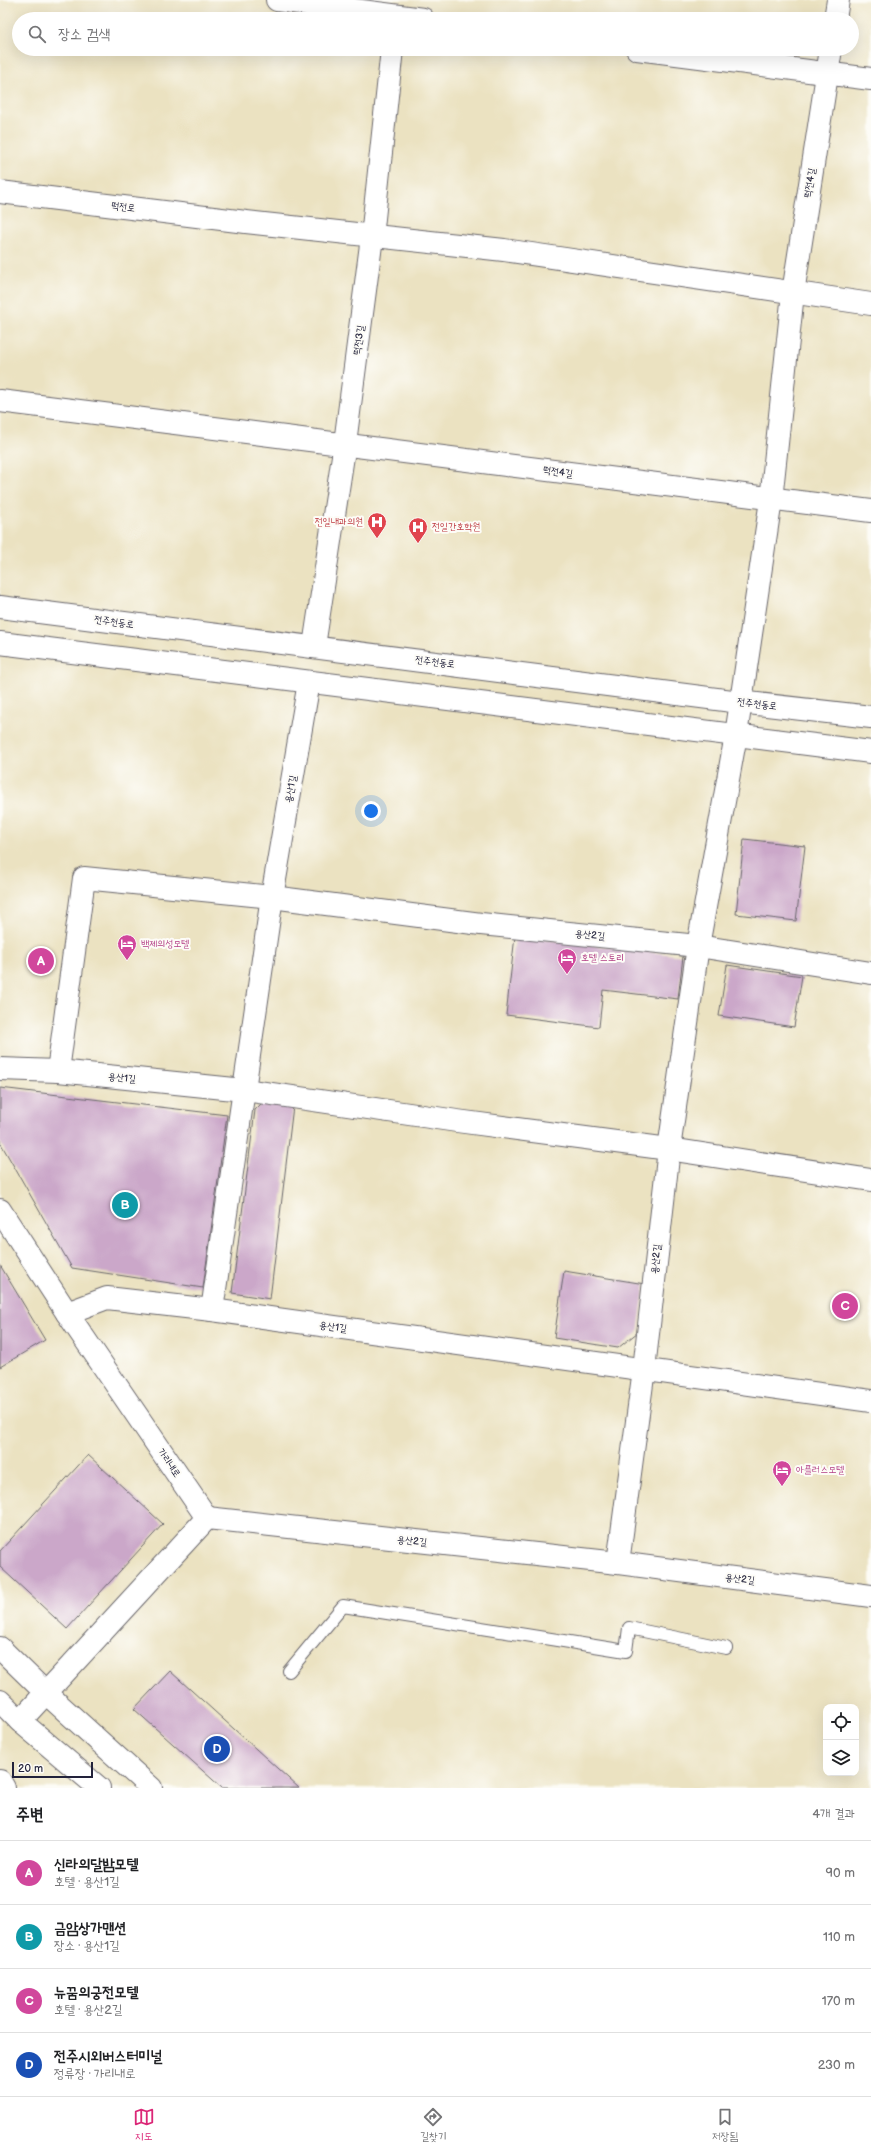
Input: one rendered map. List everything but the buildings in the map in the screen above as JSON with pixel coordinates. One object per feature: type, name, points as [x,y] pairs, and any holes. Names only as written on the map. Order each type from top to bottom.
[{"type":"street","points":[[277,0],[396,11]]},
{"type":"street","points":[[836,12],[838,0]]},
{"type":"street","name":"떡전3길","points":[[314,646],[345,443],[372,237],[391,56]]},
{"type":"street","points":[[690,56],[871,79]]},
{"type":"street","name":"떡전4길","points":[[736,735],[771,500],[793,293],[830,56]]},
{"type":"street","name":"떡전로","points":[[0,192],[372,237]]},
{"type":"street","points":[[372,237],[504,250],[871,304]]},
{"type":"street","points":[[0,401],[345,443]]},
{"type":"street","name":"떡전4길","points":[[345,443],[871,512]]},
{"type":"street","name":"전주천동로","points":[[0,607],[314,646],[740,702],[871,717]]},
{"type":"street","points":[[0,643],[871,752]]},
{"type":"street","name":"용산1길","points":[[212,1310],[272,897],[309,682]]},
{"type":"street","name":"용산2길","points":[[618,1563],[644,1369],[669,1148],[698,946],[736,735]]},
{"type":"street","points":[[58,1071],[84,878],[272,897]]},
{"type":"street","name":"용산2길","points":[[272,897],[481,924],[698,946],[871,973]]},
{"type":"street","name":"용산1길","points":[[0,1069],[58,1071],[244,1090],[457,1121],[669,1148]]},
{"type":"street","points":[[669,1148],[871,1180]]},
{"type":"street","name":"가리내로","points":[[0,1210],[67,1313],[207,1518]]},
{"type":"street","name":"용산1길","points":[[67,1313],[106,1298],[212,1310],[429,1341],[644,1369]]},
{"type":"street","points":[[644,1369],[871,1401]]},
{"type":"street","points":[[20,1721],[207,1518]]},
{"type":"street","name":"용산2길","points":[[207,1518],[618,1563],[867,1595]]},
{"type":"street","points":[[0,1648],[46,1693],[151,1788]]},
{"type":"street","points":[[0,1701],[20,1721],[100,1788]]},
{"type":"street","points":[[0,1781],[4,1788]]},
{"type":"lane","points":[[289,1672],[343,1606],[626,1651],[629,1628],[726,1648]]},
{"type":"place","name":"전일내과의원","points":[[377,539]]},
{"type":"place","name":"전일간호학원","points":[[418,544]]},
{"type":"place","name":"신라의달밤모텔","points":[[41,961]]},
{"type":"place","name":"백제의성모텔","points":[[127,961]]},
{"type":"place","name":"호텔 스토리","points":[[567,975]]},
{"type":"place","name":"금암상가맨션","points":[[125,1205]]},
{"type":"place","name":"뉴꿈의궁전모텔","points":[[845,1306]]},
{"type":"place","name":"아플러스모텔","points":[[782,1487]]},
{"type":"place","name":"전주시외버스터미널","points":[[217,1749]]}]
